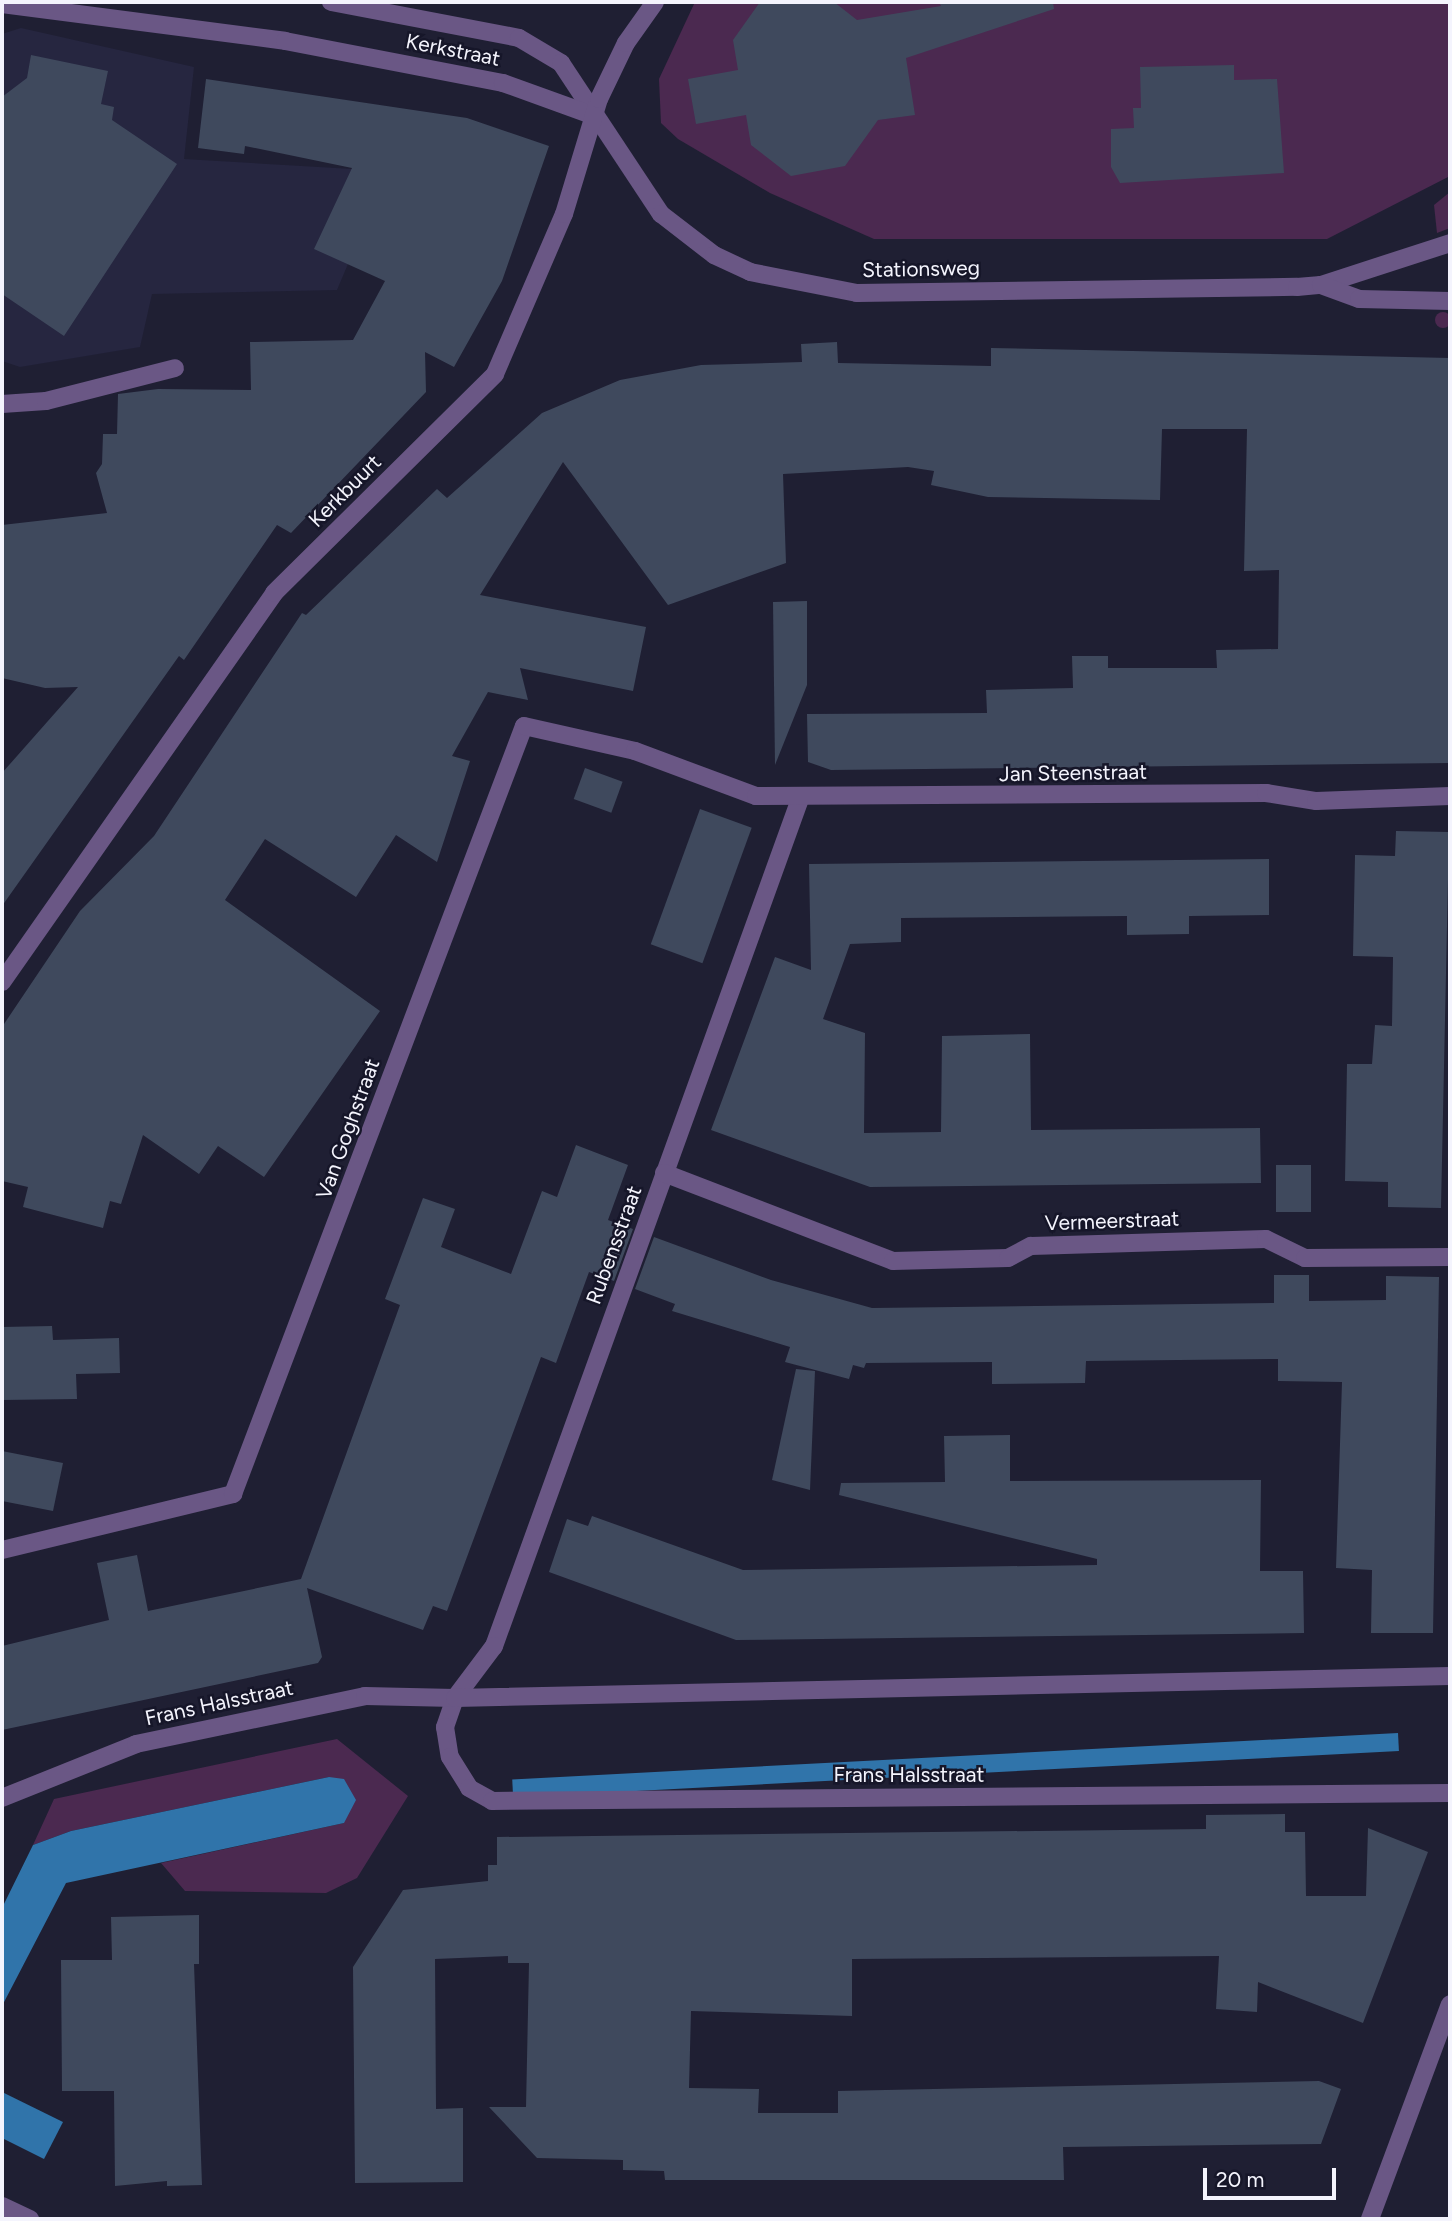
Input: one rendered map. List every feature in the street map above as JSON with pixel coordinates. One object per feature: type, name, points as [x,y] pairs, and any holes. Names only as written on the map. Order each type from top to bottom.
[{"type":"street","name":"Kerkstraat","points":[[331,2],[519,38],[561,63],[595,107]]},
{"type":"street","name":"Kerkbuurt","points":[[2,982],[274,593],[495,374],[564,214],[595,107],[626,43],[655,2]]},
{"type":"street","name":"Kerkstraat","points":[[2,4],[58,5],[285,41],[503,83],[595,107]]},
{"type":"street","name":"Stationsweg","points":[[595,107],[661,214],[714,256],[750,272],[858,293],[1321,285],[1450,243]]},
{"type":"street","name":"Stationsweg","points":[[1321,285],[1359,299],[1450,301]]},
{"type":"street","points":[[2,404],[46,401],[175,368]]},
{"type":"street","name":"Van Goghstraat","points":[[2,1550],[233,1494],[524,726],[635,751],[698,777]]},
{"type":"street","name":"Jan Steenstraat","points":[[698,777],[757,796],[800,799],[1266,793],[1315,802],[1450,796]]},
{"type":"street","name":"Rubensstraat","points":[[455,1698],[494,1646],[800,799]]},
{"type":"street","name":"Vermeerstraat","points":[[664,1173],[893,1261],[1008,1258],[1031,1246],[1266,1239],[1305,1258],[1450,1257]]},
{"type":"street","name":"Frans Halsstraat","points":[[2,1798],[136,1744],[365,1696],[455,1698],[1450,1676]]},
{"type":"street","name":"Frans Halsstraat","points":[[455,1698],[445,1727],[450,1757],[469,1788],[492,1801],[1450,1793]]},
{"type":"street","points":[[1370,2219],[1446,2029],[1450,2004]]},
{"type":"street","points":[[2,2206],[30,2219]]},
{"type":"shaded area","points":[[695,2],[1450,2],[1450,176],[1327,239],[874,239],[770,193],[678,139],[661,123],[659,79]]},
{"type":"shaded area","points":[[21,28],[194,67],[184,159],[387,171],[337,290],[152,294],[140,347],[20,367],[2,361],[2,34]]},
{"type":"shaded area","points":[[1450,192],[1450,228],[1437,233],[1434,205]]},
{"type":"shaded area","points":[[1440,312],[1446,312],[1451,320],[1449,326],[1440,328],[1435,323],[1435,317]]},
{"type":"shaded area","points":[[337,1739],[408,1796],[357,1878],[326,1893],[185,1891],[161,1863],[344,1823],[329,1777],[71,1831],[33,1845],[54,1799]]},
{"type":"water","points":[[1398,1733],[1399,1751],[513,1797],[512,1779]]},
{"type":"water","points":[[329,1777],[344,1779],[356,1800],[344,1823],[66,1883],[2,2006],[2,1908],[33,1845],[71,1831]]},
{"type":"water","points":[[2,2092],[63,2122],[44,2159],[2,2138]]},
{"type":"building","points":[[760,2],[834,2],[857,20],[941,6],[939,2],[1053,2],[1054,9],[906,58],[915,115],[878,120],[845,166],[791,176],[751,145],[746,115],[696,124],[688,79],[738,70],[733,40]]},
{"type":"building","points":[[31,55],[108,71],[101,104],[114,107],[112,120],[177,164],[64,336],[2,294],[2,97],[27,78]]},
{"type":"building","points":[[1234,65],[1234,80],[1277,79],[1284,173],[1120,183],[1111,167],[1111,129],[1134,128],[1133,108],[1141,108],[1140,67]]},
{"type":"building","points":[[206,79],[467,118],[549,146],[502,281],[454,367],[425,352],[426,392],[291,533],[277,525],[184,660],[179,656],[2,906],[2,773],[78,687],[45,688],[2,678],[2,525],[107,513],[96,473],[102,464],[103,434],[117,434],[118,394],[158,389],[251,390],[250,342],[353,340],[385,281],[314,249],[352,168],[245,146],[244,154],[198,148]]},
{"type":"building","points":[[837,342],[838,363],[991,366],[991,348],[1450,358],[1450,763],[831,770],[808,762],[807,714],[987,713],[986,690],[1073,688],[1072,656],[1108,656],[1108,668],[1217,668],[1216,650],[1278,649],[1279,570],[1244,571],[1247,429],[1162,429],[1160,500],[988,497],[931,485],[934,471],[908,467],[783,474],[786,563],[668,605],[563,462],[480,595],[646,627],[633,691],[520,668],[528,700],[488,692],[452,756],[470,761],[437,862],[396,835],[356,897],[265,839],[225,900],[380,1011],[264,1177],[218,1146],[199,1174],[143,1135],[121,1204],[110,1201],[103,1228],[23,1207],[28,1187],[2,1181],[2,1027],[80,911],[154,836],[302,613],[306,615],[437,489],[447,498],[542,413],[620,380],[701,365],[802,362],[801,344]]},
{"type":"building","points":[[807,601],[807,685],[775,765],[773,602]]},
{"type":"building","points":[[585,768],[623,782],[611,813],[574,799]]},
{"type":"building","points":[[700,809],[752,828],[702,963],[651,944]]},
{"type":"building","points":[[1396,831],[1449,832],[1441,1208],[1388,1207],[1388,1182],[1345,1181],[1347,1064],[1372,1064],[1375,1025],[1392,1026],[1393,957],[1353,956],[1355,855],[1395,856]]},
{"type":"building","points":[[1269,859],[1269,915],[1189,916],[1189,934],[1127,935],[1127,916],[901,918],[901,942],[850,944],[823,1019],[865,1033],[864,1133],[941,1132],[942,1036],[1030,1034],[1031,1130],[1260,1128],[1261,1183],[870,1187],[711,1130],[775,957],[811,970],[809,864]]},
{"type":"building","points":[[576,1145],[628,1165],[608,1220],[633,1229],[614,1281],[589,1272],[556,1363],[541,1357],[447,1611],[433,1606],[423,1630],[307,1588],[322,1657],[318,1663],[2,1730],[2,1646],[109,1620],[97,1563],[137,1555],[148,1611],[301,1579],[400,1305],[385,1299],[423,1198],[455,1209],[441,1247],[511,1274],[542,1191],[557,1197]]},
{"type":"building","points":[[1276,1165],[1311,1165],[1311,1212],[1276,1212]]},
{"type":"building","points":[[654,1237],[771,1280],[872,1308],[1274,1303],[1274,1275],[1309,1275],[1309,1301],[1386,1300],[1386,1276],[1439,1277],[1433,1633],[1371,1633],[1372,1570],[1336,1568],[1342,1382],[1278,1381],[1278,1359],[1086,1361],[1085,1383],[992,1384],[992,1362],[866,1363],[864,1368],[853,1365],[849,1379],[785,1362],[790,1347],[672,1311],[675,1304],[635,1289]]},
{"type":"building","points":[[52,1326],[53,1340],[119,1338],[120,1373],[76,1374],[77,1399],[2,1400],[2,1327]]},
{"type":"building","points":[[796,1369],[815,1371],[810,1490],[772,1480]]},
{"type":"building","points":[[1010,1435],[1010,1481],[1261,1480],[1260,1571],[1303,1571],[1304,1633],[736,1640],[549,1572],[567,1519],[588,1526],[592,1516],[743,1570],[1097,1565],[1097,1559],[839,1495],[841,1483],[945,1482],[944,1436]]},
{"type":"building","points":[[2,1451],[63,1463],[53,1511],[2,1501]]},
{"type":"building","points":[[1285,1814],[1285,1832],[1305,1832],[1306,1896],[1366,1896],[1368,1828],[1428,1852],[1363,2023],[1258,1982],[1257,2012],[1216,2009],[1219,1956],[852,1959],[852,2016],[691,2011],[689,2088],[759,2089],[758,2113],[838,2113],[838,2091],[1319,2081],[1341,2089],[1321,2144],[1063,2147],[1064,2180],[665,2180],[664,2171],[623,2170],[623,2160],[537,2158],[489,2107],[526,2107],[529,1963],[508,1963],[508,1956],[435,1959],[436,2109],[463,2108],[463,2182],[355,2183],[353,1967],[403,1890],[488,1881],[488,1865],[497,1865],[497,1837],[1206,1829],[1206,1815]]},
{"type":"building","points":[[199,1915],[199,1964],[194,1964],[202,2185],[167,2186],[167,2181],[115,2186],[114,2091],[62,2091],[61,1960],[112,1960],[111,1917]]}]
